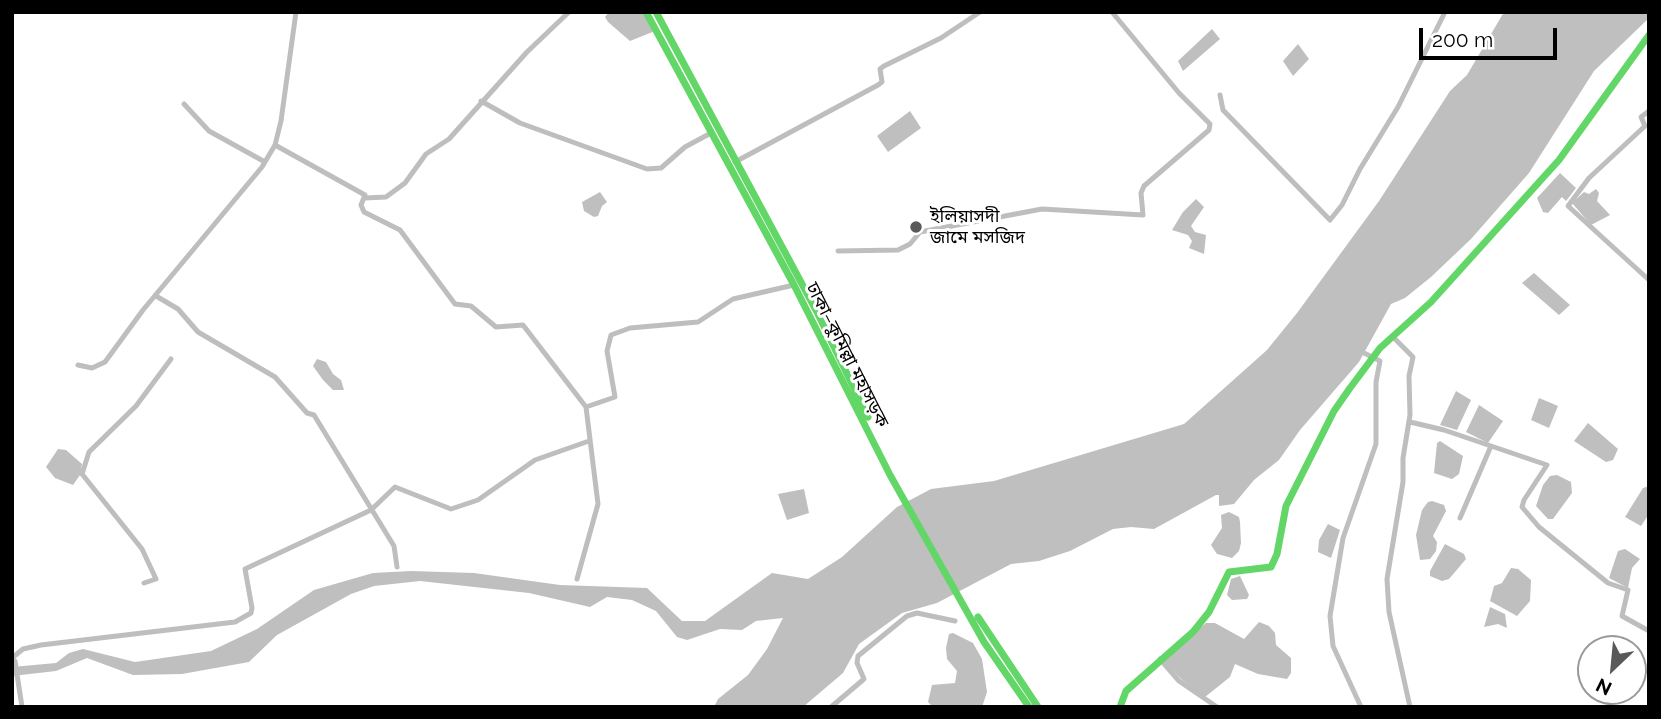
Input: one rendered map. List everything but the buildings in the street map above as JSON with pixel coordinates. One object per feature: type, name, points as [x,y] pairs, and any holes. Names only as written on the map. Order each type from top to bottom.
[{"type":"main road","name":"ঢাকা–কুমিল্লা মহাসড়ক","points":[[646,12],[893,474],[1029,707]]},
{"type":"main road","name":"ঢাকা–কুমিল্লা মহাসড়ক","points":[[656,12],[817,312],[893,474]]},
{"type":"main road","points":[[1120,707],[1126,691],[1193,632],[1209,612],[1229,572],[1271,567],[1278,554],[1286,506],[1334,411],[1368,363],[1392,336],[1431,302],[1559,160],[1649,35]]},
{"type":"main road","name":"ঢাকা–কুমিল্লা মহাসড়ক","points":[[970,610],[1038,707]]},
{"type":"street","points":[[78,365],[92,368],[106,362],[265,162],[275,145],[296,12]]},
{"type":"street","points":[[275,145],[362,193],[365,198],[375,200],[396,191],[426,154],[449,139],[481,101],[569,12]]},
{"type":"street","points":[[735,162],[878,85],[882,82],[880,69],[884,66],[941,38],[980,12]]},
{"type":"street","points":[[838,251],[898,250],[910,244],[920,232],[1042,209],[1143,215],[1141,193],[1144,186],[1209,131],[1210,124],[1179,93],[1112,12]]},
{"type":"street","points":[[1220,95],[1223,110],[1330,220],[1342,205],[1360,169],[1398,107],[1444,12]]},
{"type":"street","points":[[481,101],[520,123],[647,169],[661,168],[685,147],[711,133]]},
{"type":"street","points":[[184,104],[209,131],[265,162]]},
{"type":"street","points":[[1649,111],[1641,117],[1646,126],[1589,178],[1568,206],[1649,280]]},
{"type":"street","points":[[365,198],[362,205],[364,212],[400,230],[455,304],[471,306],[496,327],[504,328],[518,323],[530,331],[586,407],[598,504],[577,579]]},
{"type":"street","points":[[586,407],[615,397],[607,351],[611,335],[630,328],[698,322],[733,299],[794,285]]},
{"type":"street","points":[[156,296],[178,309],[198,332],[275,377],[307,413],[314,415],[394,546],[397,567]]},
{"type":"street","points":[[1392,336],[1413,357],[1409,376],[1410,422],[1387,579],[1389,612],[1410,707]]},
{"type":"street","points":[[144,583],[156,579],[142,549],[82,474],[89,452],[136,406],[172,359]]},
{"type":"street","points":[[1410,422],[1547,465],[1522,507],[1539,527],[1608,583],[1628,590],[1622,616],[1649,631]]},
{"type":"street","points":[[22,707],[15,698],[18,679],[13,660],[23,649],[235,622],[251,613],[252,608],[245,569],[372,510],[395,487],[451,509],[478,500],[535,460],[589,441]]},
{"type":"street","points":[[1460,518],[1491,446]]},
{"type":"street","points":[[831,707],[864,680],[858,656],[907,616],[917,613],[955,621]]},
{"type":"street","points":[[1160,659],[1179,681],[1217,707]]},
{"type":"shaded area","points":[[609,12],[643,12],[655,31],[630,41],[608,22],[605,17]]},
{"type":"shaded area","points":[[1504,12],[1649,12],[1649,18],[1594,71],[1529,173],[1471,239],[1431,277],[1405,298],[1391,304],[1359,362],[1300,430],[1279,460],[1254,480],[1234,504],[1219,506],[1219,495],[1216,495],[1154,529],[1113,529],[1070,551],[1039,561],[1011,564],[937,603],[902,613],[859,644],[843,673],[803,707],[714,707],[718,699],[748,675],[767,649],[783,618],[756,621],[742,630],[720,629],[687,640],[677,637],[656,611],[632,600],[607,597],[590,607],[529,593],[420,581],[374,586],[351,594],[277,635],[249,662],[182,674],[133,675],[87,658],[56,671],[12,676],[12,667],[56,663],[69,653],[83,649],[135,662],[211,651],[257,629],[314,590],[373,573],[474,573],[560,585],[647,588],[682,621],[705,621],[772,573],[808,579],[842,557],[897,507],[931,489],[994,481],[1184,424],[1267,350],[1297,313],[1379,201],[1450,91],[1467,75]]},
{"type":"shaded area","points":[[1212,29],[1220,39],[1183,71],[1178,61]]},
{"type":"shaded area","points":[[1298,44],[1309,59],[1293,76],[1283,61]]},
{"type":"shaded area","points":[[910,111],[921,128],[888,152],[877,136]]},
{"type":"shaded area","points":[[1560,173],[1576,188],[1566,201],[1562,197],[1548,213],[1543,212],[1537,198]]},
{"type":"shaded area","points":[[1596,189],[1599,193],[1597,201],[1610,215],[1591,225],[1572,203],[1584,192],[1589,194]]},
{"type":"shaded area","points":[[600,192],[607,202],[598,216],[594,217],[584,211],[582,202]]},
{"type":"shaded area","points":[[1196,199],[1204,207],[1191,226],[1195,232],[1206,235],[1204,254],[1189,248],[1192,241],[1188,235],[1172,230],[1183,212]]},
{"type":"shaded area","points":[[1534,273],[1570,305],[1559,315],[1522,283]]},
{"type":"shaded area","points":[[317,359],[326,362],[333,374],[341,380],[344,390],[333,390],[323,380],[313,366]]},
{"type":"shaded area","points":[[1456,391],[1471,400],[1457,430],[1440,425]]},
{"type":"shaded area","points":[[1539,398],[1558,406],[1549,428],[1531,420]]},
{"type":"shaded area","points":[[1479,405],[1503,421],[1488,443],[1466,432]]},
{"type":"shaded area","points":[[1588,423],[1618,449],[1613,460],[1606,462],[1574,441]]},
{"type":"shaded area","points":[[1440,441],[1463,456],[1459,474],[1452,479],[1434,473],[1437,443]]},
{"type":"shaded area","points":[[58,449],[66,450],[82,464],[80,475],[73,485],[55,478],[46,467]]},
{"type":"shaded area","points":[[1557,475],[1571,482],[1572,493],[1553,519],[1548,519],[1536,506],[1543,485],[1550,476]]},
{"type":"shaded area","points":[[1649,486],[1649,514],[1641,526],[1625,517],[1643,488]]},
{"type":"shaded area","points":[[804,489],[809,513],[787,520],[778,494]]},
{"type":"shaded area","points":[[1432,501],[1444,505],[1446,511],[1433,536],[1437,542],[1436,551],[1430,559],[1420,560],[1416,535],[1422,510]]},
{"type":"shaded area","points":[[1229,512],[1239,517],[1240,522],[1241,543],[1239,551],[1232,558],[1217,554],[1211,545],[1222,528],[1221,515]]},
{"type":"shaded area","points":[[1328,524],[1340,530],[1331,558],[1318,552],[1319,540]]},
{"type":"shaded area","points":[[1445,544],[1464,554],[1466,559],[1449,579],[1442,581],[1430,576],[1430,571]]},
{"type":"shaded area","points":[[1625,549],[1640,559],[1632,568],[1628,588],[1609,578],[1618,551]]},
{"type":"shaded area","points":[[1511,568],[1518,569],[1531,580],[1530,601],[1517,616],[1490,601],[1494,586],[1502,583]]},
{"type":"shaded area","points":[[1240,576],[1249,595],[1247,599],[1232,600],[1227,595],[1231,579]]},
{"type":"shaded area","points":[[1490,607],[1505,614],[1507,628],[1498,624],[1484,627]]},
{"type":"shaded area","points":[[1259,622],[1269,626],[1275,633],[1276,645],[1291,658],[1291,673],[1287,679],[1258,674],[1235,664],[1230,677],[1205,697],[1182,680],[1165,662],[1166,657],[1206,623],[1215,623],[1244,639]]},
{"type":"shaded area","points":[[953,633],[973,643],[982,659],[987,692],[982,707],[933,707],[928,702],[932,685],[955,683],[957,671],[947,659],[946,648],[949,634]]},
{"type":"waterway","points":[[1360,351],[1380,361],[1376,382],[1376,444],[1343,538],[1330,616],[1333,646],[1361,707]]},
{"type":"traffic: fast","points":[[646,12],[794,285],[890,475],[984,642],[1029,707]]},
{"type":"traffic: fast","points":[[656,12],[817,312],[868,417]]},
{"type":"traffic: fast","points":[[1120,707],[1126,691],[1193,632],[1209,612],[1229,572],[1271,567],[1277,554],[1286,506],[1334,411],[1350,388],[1380,348],[1431,302],[1559,160],[1649,35]]},
{"type":"traffic: fast","points":[[978,617],[1038,707]]},
{"type":"place","name":"ইলিয়াসদী জামে মসজিদ","points":[[916,227]]}]
